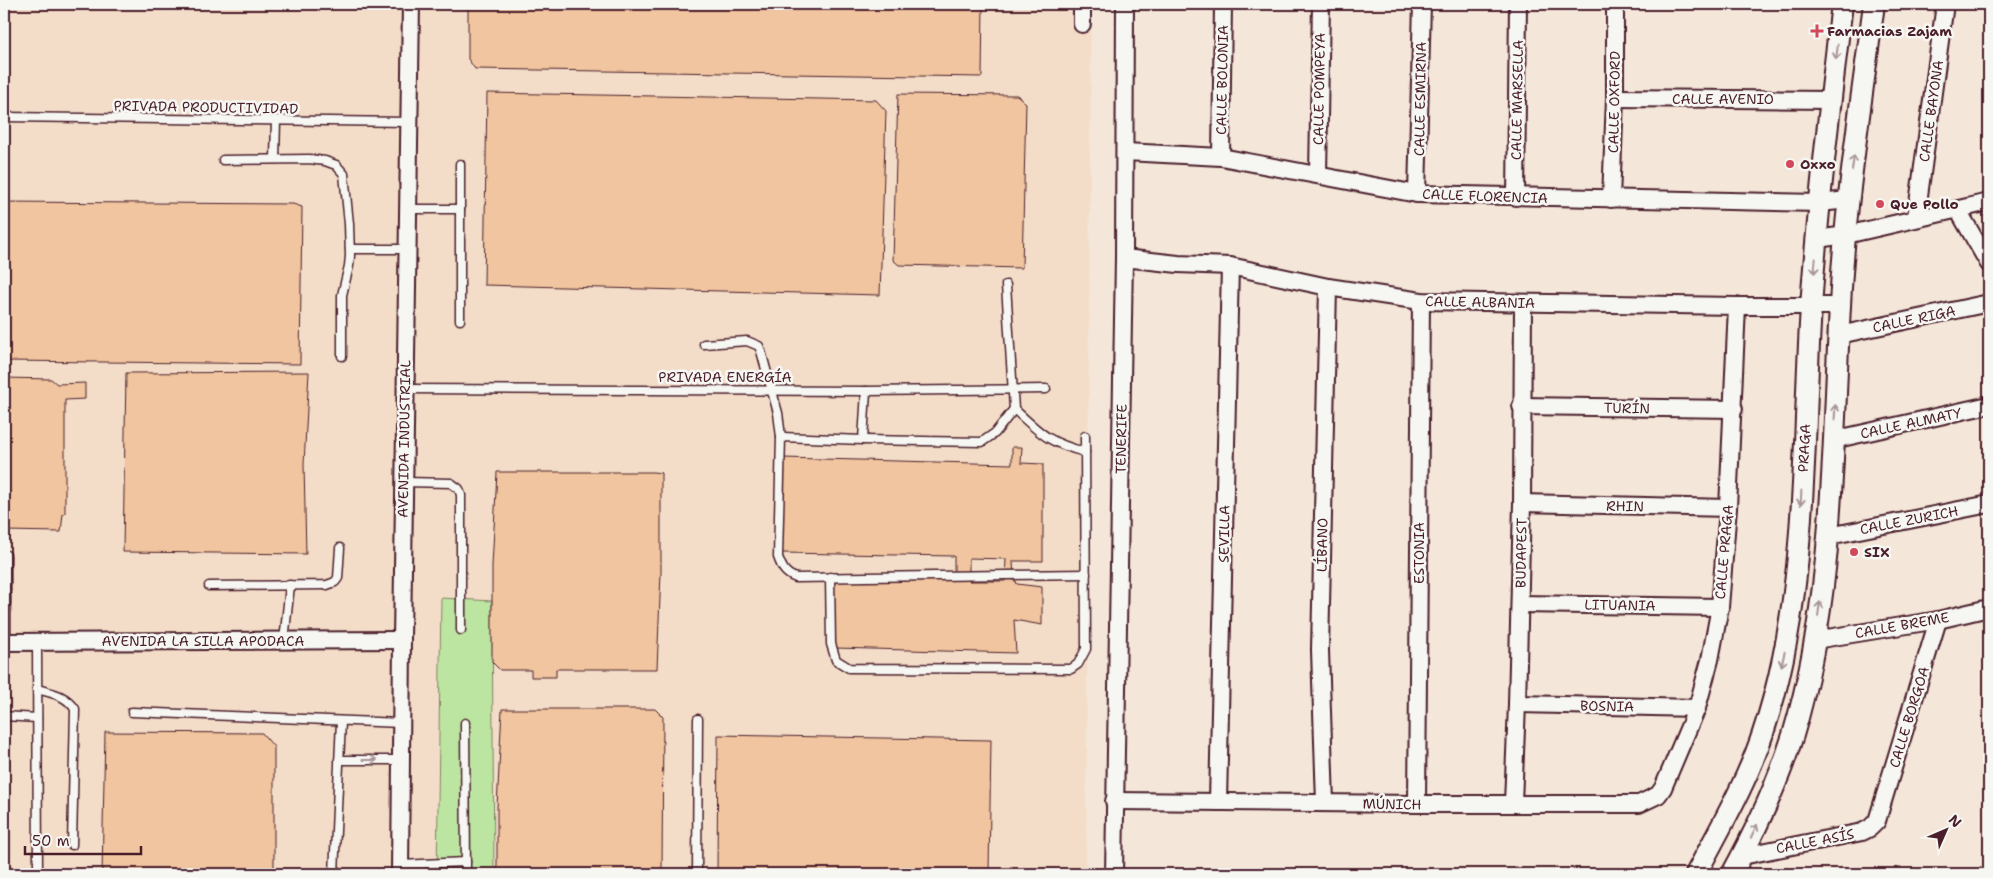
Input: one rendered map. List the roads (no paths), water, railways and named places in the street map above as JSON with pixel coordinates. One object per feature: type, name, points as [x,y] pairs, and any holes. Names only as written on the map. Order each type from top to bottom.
[{"type":"street","name":"AVENIDA INDUSTRIAL","points":[[400,869],[410,4]]},
{"type":"street","points":[[1082,4],[1082,24]]},
{"type":"street","name":"TENERIFE","points":[[1114,874],[1124,258],[1125,4]]},
{"type":"street","name":"CALLE BOLONIA","points":[[1221,157],[1223,4]]},
{"type":"street","name":"CALLE POMPEYA","points":[[1318,174],[1321,4]]},
{"type":"street","name":"CALLE ESMIRNA","points":[[1417,194],[1422,4]]},
{"type":"street","name":"CALLE MARSELLA","points":[[1516,197],[1518,4]]},
{"type":"street","name":"CALLE OXFORD","points":[[1611,199],[1616,4]]},
{"type":"street","name":"PRAGA","points":[[1696,874],[1745,780],[1763,733],[1785,649],[1798,558],[1811,306],[1820,203],[1842,4]]},
{"type":"street","name":"PRAGA","points":[[1732,874],[1773,788],[1793,737],[1815,640],[1829,536],[1840,306],[1848,200],[1874,4]]},
{"type":"street","name":"CALLE BAYONA","points":[[1916,218],[1945,4]]},
{"type":"street","name":"CALLE AVENIO","points":[[1615,98],[1831,100]]},
{"type":"street","name":"CALLE FLORENCIA","points":[[1125,152],[1221,157],[1417,194],[1820,203],[1848,200]]},
{"type":"street","points":[[1817,238],[1846,235],[1989,202]]},
{"type":"street","points":[[1958,210],[1989,264]]},
{"type":"street","name":"CALLE ALBANIA","points":[[1124,258],[1178,264],[1230,266],[1328,287],[1421,301],[1840,306]]},
{"type":"street","name":"SEVILLA","points":[[1218,802],[1230,266]]},
{"type":"street","name":"LÍBANO","points":[[1326,803],[1320,650],[1328,287]]},
{"type":"street","name":"ESTONIA","points":[[1417,804],[1421,301]]},
{"type":"street","name":"BUDAPEST","points":[[1513,804],[1520,604],[1523,303]]},
{"type":"street","name":"CALLE RIGA","points":[[1840,335],[1989,303]]},
{"type":"street","name":"CALLE PRAGA","points":[[1663,788],[1697,708],[1710,660],[1720,607],[1734,409],[1737,306]]},
{"type":"street","name":"CALLE ALMATY","points":[[1833,440],[1989,405]]},
{"type":"street","name":"TURÍN","points":[[1521,406],[1734,409]]},
{"type":"street","name":"RHIN","points":[[1522,503],[1728,508]]},
{"type":"street","name":"CALLE ZURICH","points":[[1829,536],[1989,504]]},
{"type":"street","name":"LITUANIA","points":[[1520,604],[1720,607]]},
{"type":"street","name":"CALLE BREME","points":[[1815,640],[1938,620],[1989,608]]},
{"type":"street","name":"CALLE BORGOA","points":[[1880,815],[1938,620]]},
{"type":"street","name":"AVENIDA LA SILLA APODACA","points":[[5,642],[402,640]]},
{"type":"street","name":"BOSNIA","points":[[1517,704],[1697,708]]},
{"type":"street","name":"MÚNICH","points":[[1114,801],[1639,804],[1658,795],[1663,788]]},
{"type":"street","name":"CALLE ASÍS","points":[[1742,856],[1862,832],[1870,828],[1880,815]]},
{"type":"lane","name":"PRIVADA PRODUCTIVIDAD","points":[[4,117],[409,122]]},
{"type":"lane","points":[[275,159],[276,120]]},
{"type":"lane","points":[[223,160],[275,159],[326,161],[341,168],[344,174],[350,249],[349,266],[342,295],[342,356]]},
{"type":"lane","points":[[460,164],[460,320]]},
{"type":"lane","points":[[408,209],[460,209]]},
{"type":"lane","points":[[350,249],[407,250]]},
{"type":"lane","points":[[780,437],[982,442],[995,434],[1014,410],[1006,285]]},
{"type":"lane","points":[[704,344],[747,341],[759,346],[778,413],[780,437],[778,557],[782,568],[789,575],[796,578],[1086,574]]},
{"type":"lane","name":"PRIVADA ENERGÍA","points":[[405,390],[1046,388]]},
{"type":"lane","points":[[863,440],[866,390]]},
{"type":"lane","points":[[1014,410],[1044,436],[1063,446],[1085,452]]},
{"type":"lane","points":[[830,577],[831,644],[836,660],[849,668],[1071,668],[1078,664],[1086,649],[1084,436]]},
{"type":"lane","points":[[404,482],[451,483],[459,488],[461,495],[462,630]]},
{"type":"lane","points":[[209,586],[327,585],[335,582],[338,578],[340,548]]},
{"type":"lane","points":[[5,642],[6,555]]},
{"type":"lane","points":[[284,641],[290,586]]},
{"type":"lane","points":[[37,642],[38,874]]},
{"type":"lane","points":[[37,689],[56,694],[70,701],[75,709],[72,845]]},
{"type":"lane","points":[[132,712],[401,723]]},
{"type":"lane","points":[[4,716],[37,718]]},
{"type":"lane","points":[[697,874],[698,719]]},
{"type":"lane","points":[[334,874],[341,721]]},
{"type":"lane","points":[[465,723],[466,874]]},
{"type":"lane","points":[[339,760],[401,760]]},
{"type":"lane","points":[[400,869],[466,862]]},
{"type":"place","name":"Farmacias Zajam","points":[[1817,31]]},
{"type":"place","name":"Oxxo","points":[[1790,164]]},
{"type":"place","name":"Que Pollo","points":[[1880,204]]},
{"type":"place","name":"SIX","points":[[1854,552]]}]
